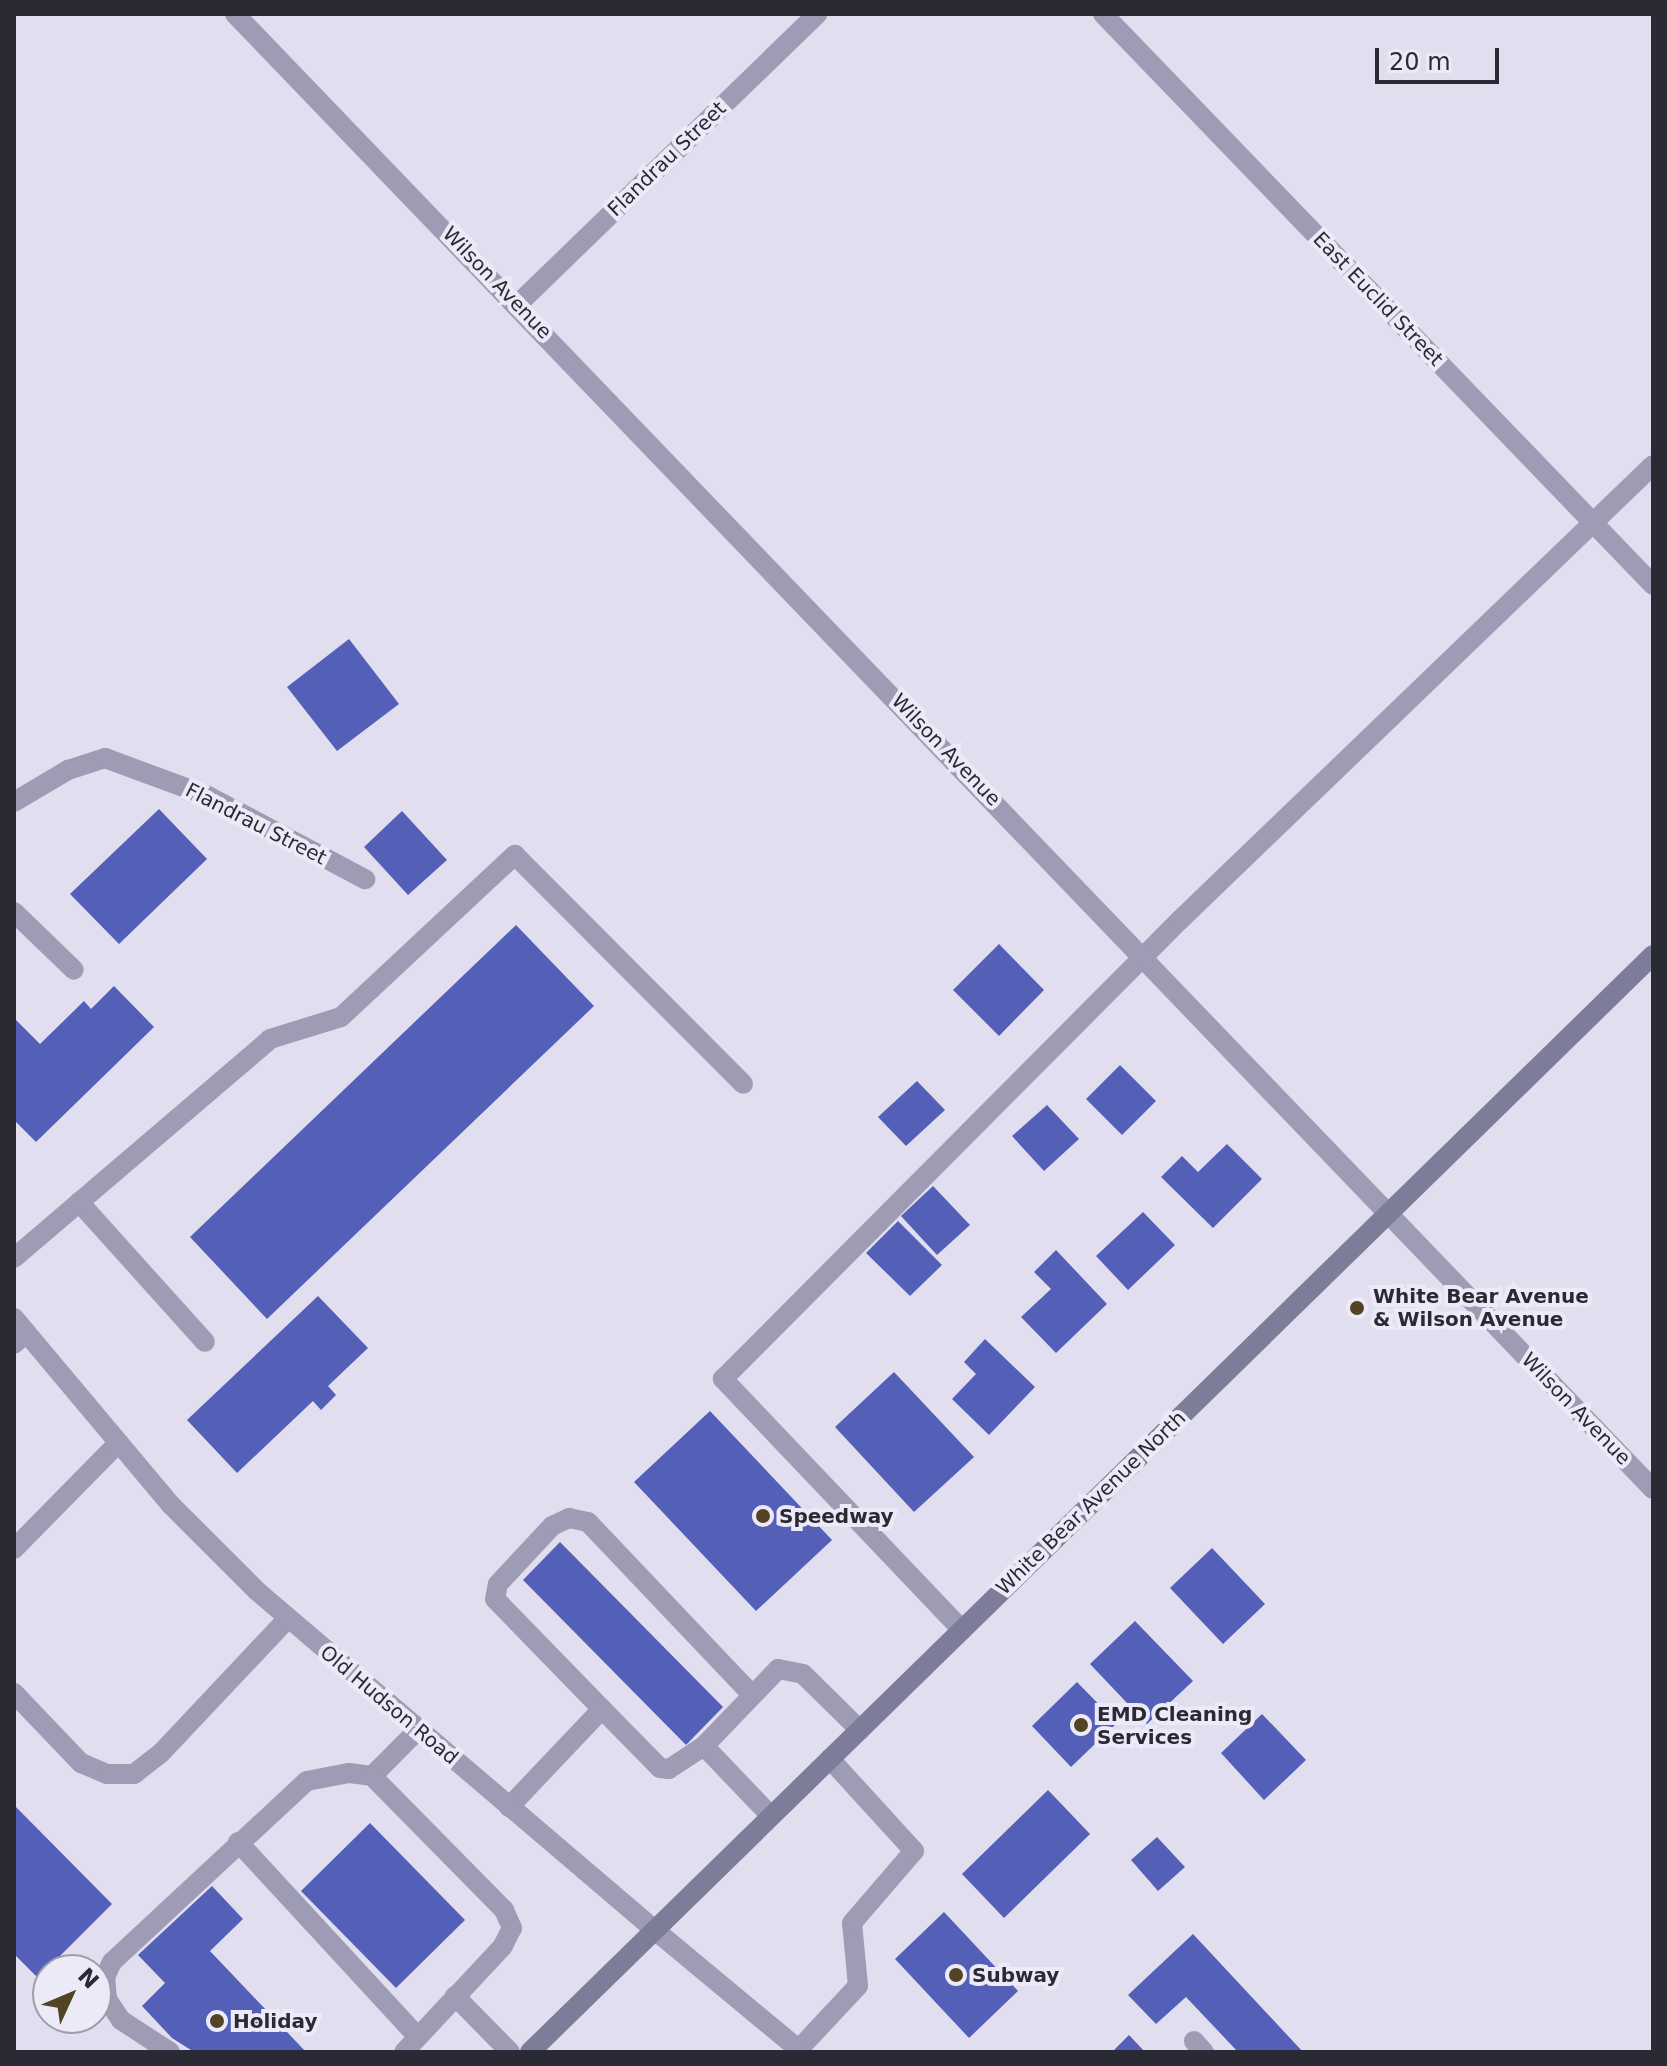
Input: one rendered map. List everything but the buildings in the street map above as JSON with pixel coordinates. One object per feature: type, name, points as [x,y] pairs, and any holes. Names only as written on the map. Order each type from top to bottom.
[{"type":"main road","name":"White Bear Avenue North","points":[[530,2052],[1653,955]]},
{"type":"street","name":"Wilson Avenue","points":[[235,14],[518,304],[1653,1489]]},
{"type":"street","name":"Flandrau Street","points":[[518,304],[817,14]]},
{"type":"street","name":"East Euclid Street","points":[[1103,14],[1653,585]]},
{"type":"street","points":[[962,1630],[723,1379],[1108,992],[1147,959],[1180,920],[1653,465]]},
{"type":"street","name":"Flandrau Street","points":[[14,802],[68,770],[105,758],[208,796],[365,879]]},
{"type":"street","points":[[14,1258],[270,1039],[341,1017],[515,855],[743,1084]]},
{"type":"street","points":[[14,912],[74,970]]},
{"type":"street","points":[[79,1202],[205,1342]]},
{"type":"street","name":"Old Hudson Road","points":[[18,1332],[171,1505],[288,1618],[801,2051]]},
{"type":"street","points":[[14,1549],[118,1443]]},
{"type":"street","points":[[752,1695],[588,1522],[569,1518],[552,1526],[498,1584],[495,1599],[660,1768],[679,1767],[704,1746],[778,1669],[791,1668],[860,1730]]},
{"type":"street","points":[[14,1693],[81,1763],[107,1774],[134,1774],[161,1753],[288,1618]]},
{"type":"street","points":[[509,1807],[602,1709]]},
{"type":"street","points":[[372,1776],[418,1730]]},
{"type":"street","points":[[704,1746],[771,1816]]},
{"type":"street","points":[[801,2051],[858,1986],[852,1923],[914,1851],[830,1759]]},
{"type":"street","points":[[170,2052],[121,2020],[107,1999],[105,1977],[112,1962],[307,1781],[329,1773],[372,1776],[504,1910],[512,1928],[404,2052]]},
{"type":"street","points":[[238,1842],[418,2037]]},
{"type":"street","points":[[455,1996],[510,2052]]},
{"type":"place","name":"White Bear Avenue & Wilson Avenue","points":[[1357,1308]]},
{"type":"place","name":"Speedway","points":[[763,1516]]},
{"type":"place","name":"EMD Cleaning Services","points":[[1081,1725]]},
{"type":"place","name":"Subway","points":[[956,1975]]},
{"type":"place","name":"Holiday","points":[[217,2021]]}]
